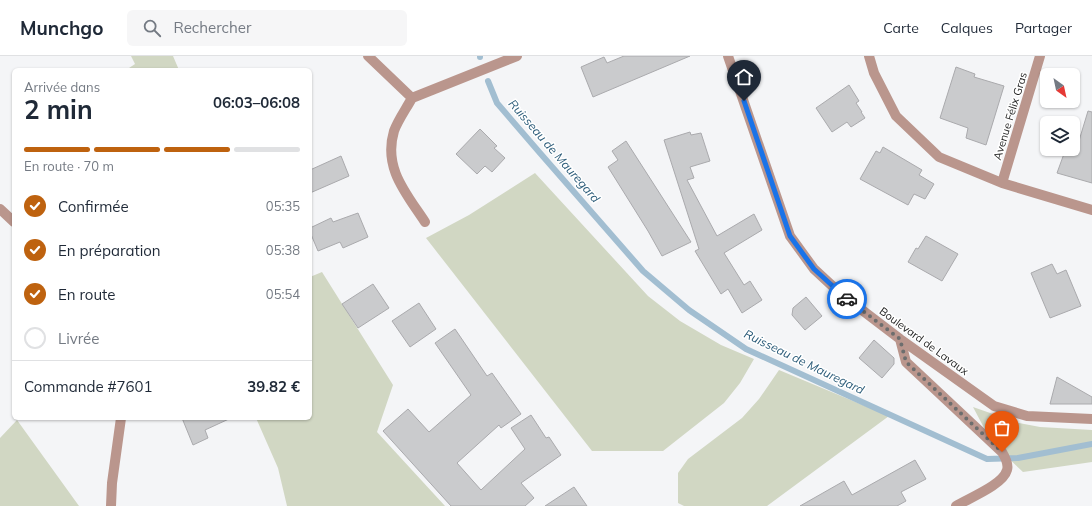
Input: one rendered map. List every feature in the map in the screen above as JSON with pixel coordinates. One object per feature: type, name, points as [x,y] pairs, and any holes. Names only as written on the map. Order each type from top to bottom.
[{"type":"street","points":[[368,56],[412,98]]},
{"type":"street","points":[[425,222],[397,179],[390,158],[394,131],[412,98],[517,56]]},
{"type":"street","name":"Boulevard de Lavaux","points":[[728,56],[790,236],[814,269],[841,294],[900,339],[994,406],[1027,416],[1092,419]]},
{"type":"street","points":[[869,56],[874,73],[896,116],[939,157],[1002,183],[1092,210]]},
{"type":"street","name":"Avenue Félix Gras","points":[[1002,183],[1040,56]]},
{"type":"street","points":[[0,209],[12,220]]},
{"type":"street","points":[[900,339],[906,362],[1002,452],[1007,462],[1008,469],[1004,477],[997,483],[956,506]]},
{"type":"street","points":[[112,506],[112,483],[121,420]]},
{"type":"green space","points":[[131,56],[173,56],[178,68],[129,68],[135,64]]},
{"type":"green space","points":[[535,173],[648,296],[680,321],[721,345],[754,359],[740,383],[724,403],[663,451],[592,451],[426,238],[469,215]]},
{"type":"green space","points":[[322,272],[393,385],[377,432],[445,506],[287,506],[278,468],[257,420],[312,420],[312,276]]},
{"type":"green space","points":[[779,370],[889,416],[767,506],[684,506],[678,503],[678,473],[688,459],[742,418],[759,399]]},
{"type":"green space","points":[[973,407],[1019,423],[1040,427],[1092,430],[1092,462],[1023,472],[992,443]]},
{"type":"green space","points":[[17,420],[79,506],[0,506],[0,438]]},
{"type":"building","points":[[624,56],[690,56],[593,97],[581,67],[604,57],[607,63]]},
{"type":"building","points":[[956,67],[975,74],[974,77],[1004,86],[986,145],[966,138],[968,128],[940,118]]},
{"type":"building","points":[[849,85],[859,101],[856,103],[865,118],[851,127],[847,122],[832,132],[816,108]]},
{"type":"building","points":[[1088,111],[1092,112],[1092,183],[1057,173],[1063,156],[1080,156],[1080,137]]},
{"type":"building","points":[[480,129],[497,146],[494,148],[505,158],[492,172],[485,166],[477,174],[456,154]]},
{"type":"building","points":[[690,132],[691,135],[701,133],[710,161],[690,167],[694,178],[687,180],[717,236],[754,214],[762,230],[724,253],[744,285],[750,281],[762,300],[742,313],[728,289],[721,294],[695,251],[699,249],[664,140]]},
{"type":"building","points":[[626,141],[691,242],[662,256],[608,167],[618,160],[612,151]]},
{"type":"building","points":[[883,147],[922,170],[919,175],[934,184],[925,199],[914,194],[908,205],[860,179],[876,151],[880,153]]},
{"type":"building","points":[[341,156],[349,176],[312,192],[312,169]]},
{"type":"building","points":[[358,213],[368,237],[343,248],[340,242],[318,251],[312,237],[312,227],[331,218],[333,222]]},
{"type":"building","points":[[926,236],[958,254],[942,281],[908,262],[916,248],[918,249]]},
{"type":"building","points":[[1052,264],[1057,274],[1066,270],[1081,306],[1050,318],[1031,273]]},
{"type":"building","points":[[373,284],[389,308],[358,328],[342,304]]},
{"type":"building","points":[[806,297],[822,316],[805,330],[792,315],[793,308]]},
{"type":"building","points":[[419,303],[436,329],[410,347],[392,321]]},
{"type":"building","points":[[455,329],[487,376],[492,373],[521,414],[501,428],[499,425],[457,463],[481,490],[525,449],[511,428],[531,415],[546,438],[549,437],[561,455],[521,483],[534,498],[525,506],[451,506],[383,431],[408,409],[429,432],[471,395],[435,343]]},
{"type":"building","points":[[874,340],[894,358],[894,364],[882,378],[859,358]]},
{"type":"building","points":[[1057,377],[1092,397],[1092,404],[1050,404]]},
{"type":"building","points":[[183,420],[227,420],[205,430],[208,438],[193,445]]},
{"type":"building","points":[[915,460],[926,479],[901,492],[906,501],[897,506],[800,506],[844,481],[852,495]]},
{"type":"building","points":[[574,487],[587,506],[545,506]]},
{"type":"waterway","name":"Ruisseau de Mauregard","points":[[488,81],[497,103],[643,271],[689,310],[746,349],[987,459],[1018,458],[1092,444]]},
{"type":"way so far","points":[[847,299],[900,339],[906,362],[1002,452]]},
{"type":"route","points":[[744,101],[790,236],[814,269],[847,299]]}]
